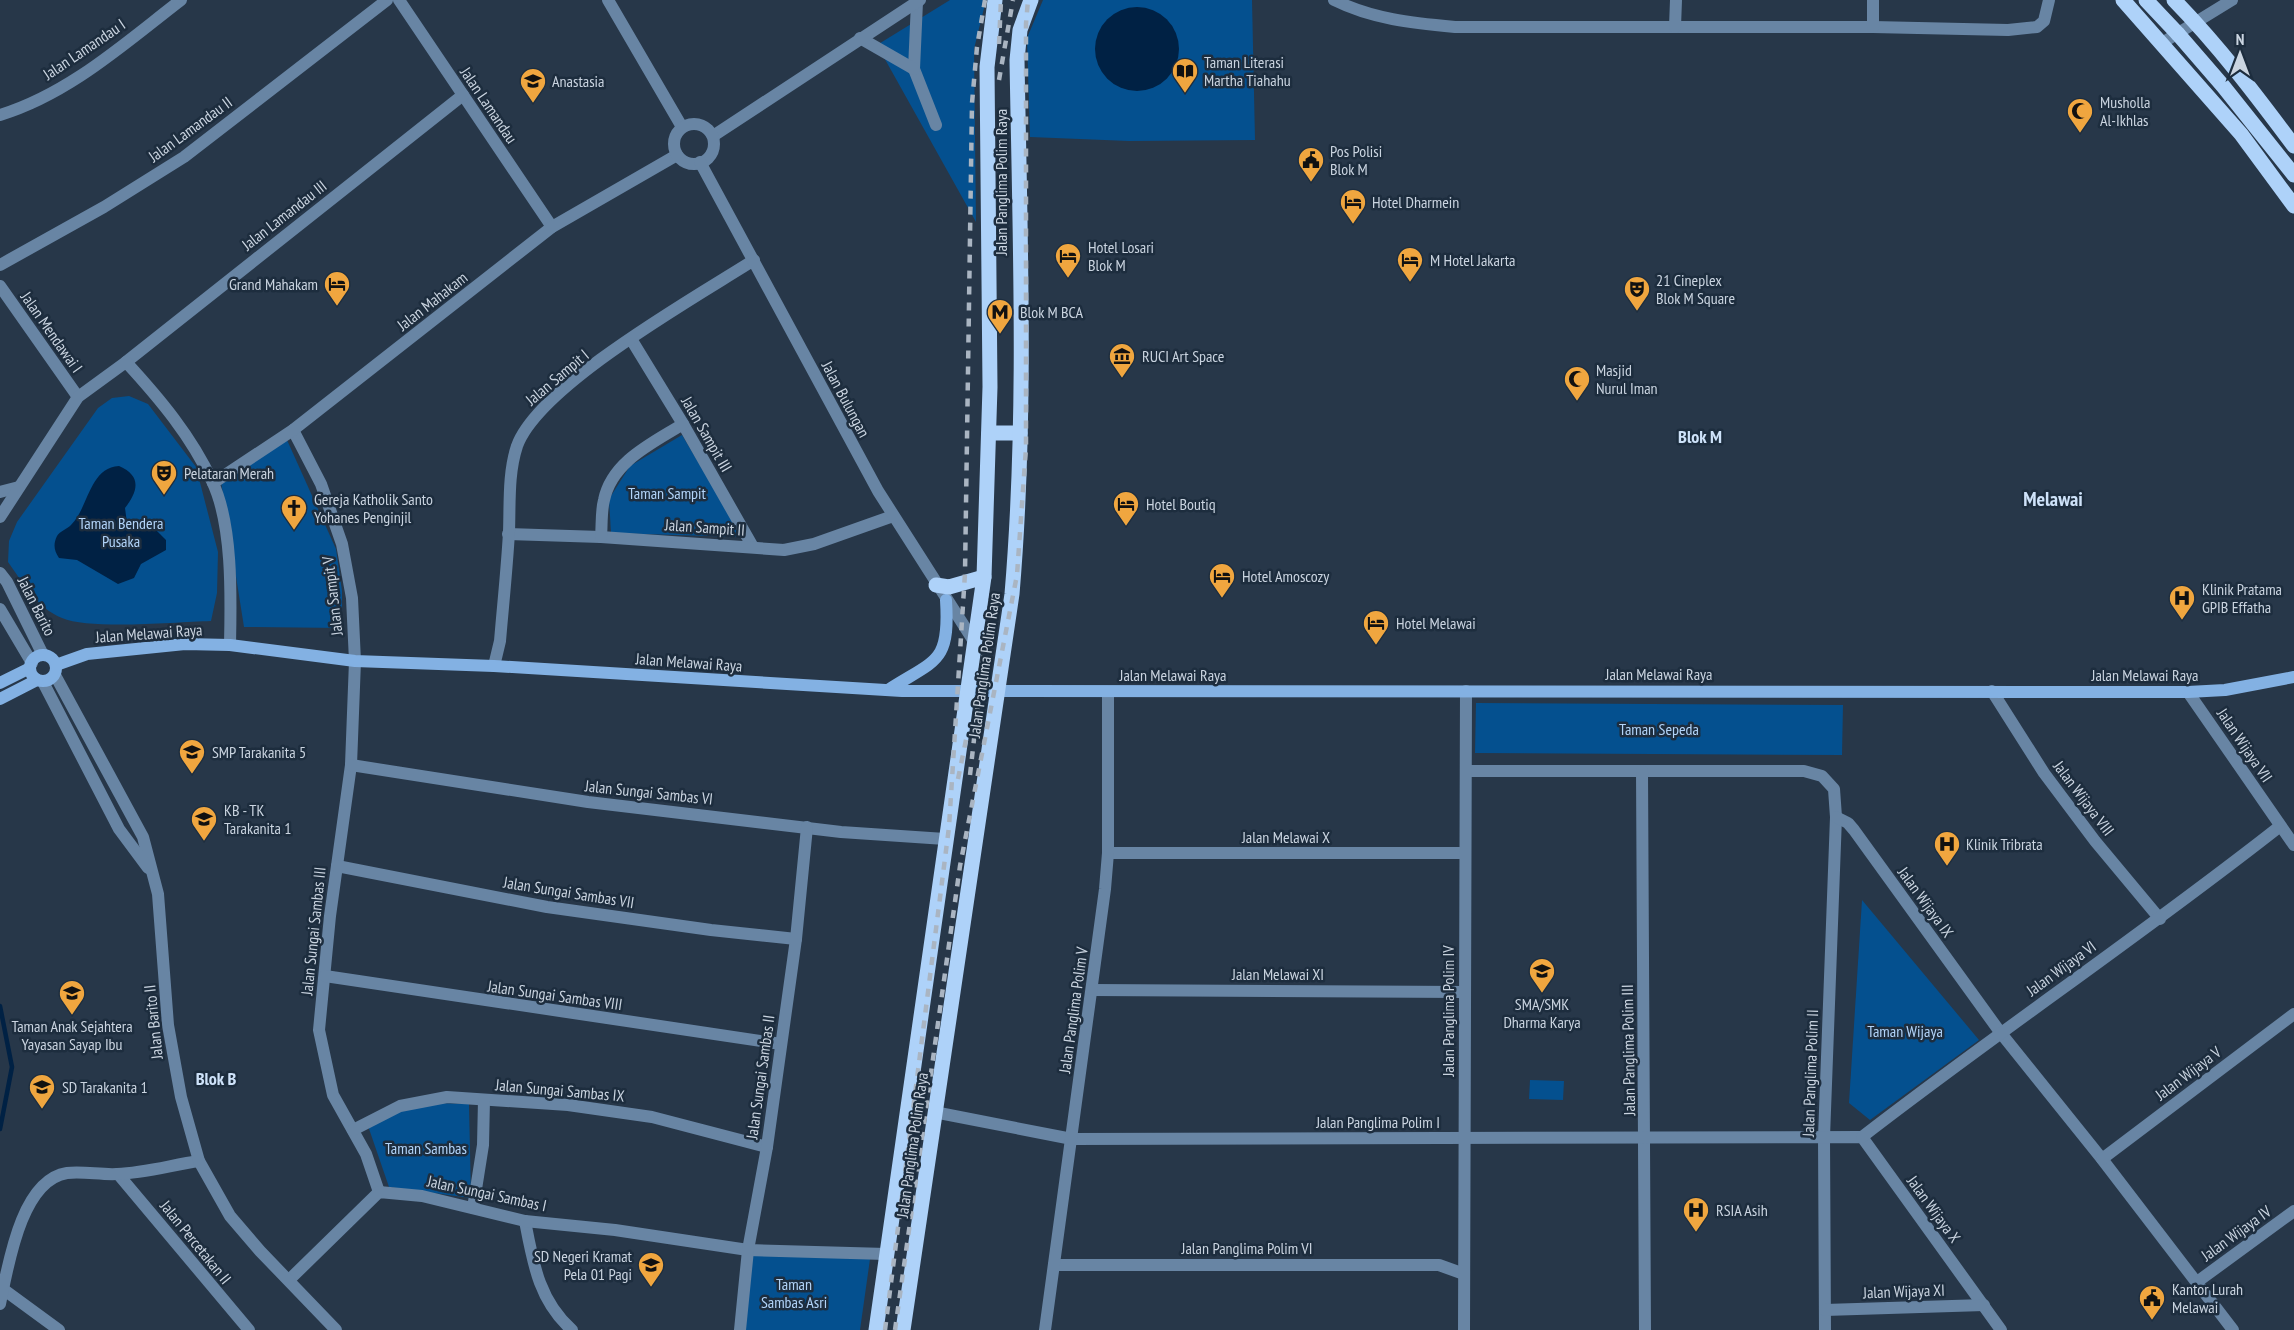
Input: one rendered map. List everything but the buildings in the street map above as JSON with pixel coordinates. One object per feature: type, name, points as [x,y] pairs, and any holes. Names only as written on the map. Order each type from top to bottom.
[{"type":"main road","name":"Jalan Panglima Polim Raya","points":[[876,1330],[984,577],[989,433],[987,67],[995,0]]},
{"type":"main road","name":"Jalan Panglima Polim Raya","points":[[903,1330],[934,1112],[1000,690],[1018,530],[1020,433],[1017,60],[1020,30],[1031,0]]},
{"type":"main road","points":[[2123,0],[2241,134],[2294,207]]},
{"type":"main road","points":[[2146,0],[2195,52],[2294,175]]},
{"type":"main road","points":[[2174,0],[2196,22],[2247,83],[2294,146]]},
{"type":"main road","points":[[989,433],[1020,433]]},
{"type":"main road","points":[[936,585],[949,587],[984,577]]},
{"type":"main road","points":[[888,690],[935,661],[945,647],[948,630],[946,600]]},
{"type":"main road","name":"Jalan Melawai Raya","points":[[0,699],[40,681],[55,670],[87,654],[185,644],[230,645],[355,661],[494,666],[888,690],[2188,692],[2225,690],[2294,677]]},
{"type":"main road","points":[[0,683],[31,665],[43,655],[52,658],[55,670]]},
{"type":"main road","points":[[31,665],[40,681]]},
{"type":"street","name":"Jalan Lamandau I","points":[[0,115],[30,104],[81,76],[181,0]]},
{"type":"street","name":"Jalan Lamandau II","points":[[0,265],[104,207],[184,157],[387,0]]},
{"type":"street","name":"Jalan Lamandau","points":[[399,0],[552,227]]},
{"type":"street","points":[[608,0],[682,127]]},
{"type":"street","points":[[1334,0],[1369,14],[1400,21],[1455,27],[1873,27],[2008,30],[2037,27],[2044,21],[2049,0]]},
{"type":"street","points":[[1675,27],[1676,0]]},
{"type":"street","points":[[1873,0],[1873,27]]},
{"type":"street","points":[[2162,43],[2232,0]]},
{"type":"street","points":[[712,136],[919,1]]},
{"type":"street","points":[[919,1],[914,69],[936,125]]},
{"type":"street","points":[[860,38],[914,69]]},
{"type":"street","name":"Jalan Lamandau III","points":[[126,363],[463,95]]},
{"type":"street","points":[[699,124],[712,136],[712,152],[700,162],[692,164],[677,155],[674,140],[682,127],[699,124]]},
{"type":"street","name":"Jalan Mahakam","points":[[213,483],[293,430],[552,227],[677,155]]},
{"type":"street","name":"Jalan Bulungan","points":[[700,162],[846,434],[936,585],[975,643]]},
{"type":"street","name":"Jalan Sampit I","points":[[494,666],[500,641],[511,477],[517,447],[528,423],[548,402],[631,339],[754,260]]},
{"type":"street","name":"Jalan Mendawai I","points":[[0,286],[78,397]]},
{"type":"street","name":"Jalan Sampit III","points":[[631,339],[683,424],[753,547]]},
{"type":"street","points":[[0,517],[78,397],[126,363],[176,419],[213,483],[229,562],[230,645]]},
{"type":"street","points":[[602,537],[604,499],[613,477],[627,461],[683,424]]},
{"type":"street","name":"Jalan Sampit V","points":[[293,430],[321,484],[342,544],[352,598],[355,661]]},
{"type":"street","points":[[0,492],[19,487]]},
{"type":"street","name":"Jalan Sampit II","points":[[508,534],[602,537],[784,550],[814,544],[894,516]]},
{"type":"street","name":"Jalan Barito","points":[[0,573],[43,655]]},
{"type":"street","name":"Jalan Barito","points":[[0,609],[31,665]]},
{"type":"street","name":"Jalan Sungai Sambas III","points":[[355,661],[351,765],[319,1030],[324,1064],[333,1095],[366,1154],[379,1192]]},
{"type":"street","name":"Jalan Barito II","points":[[55,670],[136,822],[158,894],[168,1025],[181,1097],[199,1161],[230,1216],[336,1330]]},
{"type":"street","name":"Jalan Barito II","points":[[40,681],[119,829],[152,874]]},
{"type":"street","name":"Jalan Panglima Polim IV","points":[[1464,1330],[1467,691]]},
{"type":"street","name":"Jalan Wijaya VIII","points":[[1992,691],[2044,772],[2095,841],[2160,919]]},
{"type":"street","name":"Jalan Panglima Polim V","points":[[1045,1330],[1092,990],[1108,853],[1108,692]]},
{"type":"street","name":"Jalan Wijaya VII","points":[[2188,692],[2212,724],[2279,827],[2294,845]]},
{"type":"street","name":"Jalan Sungai Sambas VI","points":[[351,765],[588,802],[841,832],[945,839]]},
{"type":"street","points":[[1466,771],[1804,771],[1822,776],[1834,789],[1836,817]]},
{"type":"street","name":"Jalan Panglima Polim III","points":[[1642,771],[1646,1137],[1645,1330]]},
{"type":"street","name":"Jalan Wijaya IX","points":[[1836,817],[1848,823],[1854,830],[2000,1032],[2102,1159],[2232,1330]]},
{"type":"street","name":"Jalan Panglima Polim II","points":[[1825,1330],[1824,1137],[1836,817]]},
{"type":"street","name":"Jalan Sungai Sambas II","points":[[740,1330],[748,1250],[767,1148],[796,939],[807,827]]},
{"type":"street","name":"Jalan Wijaya VI","points":[[1862,1137],[2000,1032],[2160,919],[2279,827]]},
{"type":"street","name":"Jalan Melawai X","points":[[1108,853],[1465,853]]},
{"type":"street","name":"Jalan Sungai Sambas VII","points":[[337,866],[547,906],[711,930],[796,939]]},
{"type":"street","name":"Jalan Sungai Sambas VIII","points":[[324,976],[781,1044]]},
{"type":"street","name":"Jalan Melawai XI","points":[[1092,990],[1464,992]]},
{"type":"street","name":"Jalan Wijaya V","points":[[2102,1159],[2294,1014]]},
{"type":"street","name":"Jalan Sungai Sambas IX","points":[[353,1130],[400,1106],[431,1099],[484,1100],[568,1105],[652,1117],[767,1148]]},
{"type":"street","points":[[473,1208],[483,1145],[484,1100]]},
{"type":"street","name":"Jalan Panglima Polim I","points":[[934,1112],[1072,1139],[1824,1137]]},
{"type":"street","points":[[1824,1137],[1862,1137]]},
{"type":"street","name":"Jalan Wijaya X","points":[[1862,1137],[2001,1330]]},
{"type":"street","points":[[0,1304],[4,1268],[23,1217],[34,1193],[47,1181],[66,1173],[118,1174],[199,1161]]},
{"type":"street","name":"Jalan Percetakan II","points":[[118,1174],[249,1330]]},
{"type":"street","points":[[289,1280],[379,1192]]},
{"type":"street","name":"Jalan Sungai Sambas I","points":[[379,1192],[422,1196],[525,1221],[615,1230],[748,1250]]},
{"type":"street","name":"Jalan Wijaya IV","points":[[2197,1282],[2294,1211]]},
{"type":"street","points":[[525,1221],[537,1280],[546,1300],[572,1330]]},
{"type":"street","points":[[748,1250],[886,1254]]},
{"type":"street","points":[[1439,1265],[1464,1250]]},
{"type":"street","name":"Jalan Panglima Polim VI","points":[[1054,1265],[1439,1265],[1464,1274]]},
{"type":"street","points":[[3,1289],[59,1330]]},
{"type":"street","name":"Jalan Wijaya XI","points":[[1825,1310],[1984,1305]]},
{"type":"green space","points":[[950,0],[986,0],[974,49],[976,222],[877,45]]},
{"type":"green space","points":[[1043,0],[1252,0],[1255,140],[1129,141],[1030,137],[1027,38]]},
{"type":"green space","name":"Taman Bendera Pusaka","points":[[129,396],[148,404],[196,467],[218,552],[217,593],[211,621],[156,624],[75,622],[53,614],[45,608],[8,562],[9,541],[17,522],[98,408],[112,398]]},
{"type":"green space","name":"Taman Sampit","points":[[682,435],[743,537],[611,533],[609,499],[630,466]]},
{"type":"green space","points":[[287,440],[336,549],[342,591],[342,628],[244,627],[221,482]]},
{"type":"green space","name":"Taman Sepeda","points":[[1476,703],[1843,705],[1842,755],[1475,753]]},
{"type":"green space","name":"Taman Wijaya","points":[[1862,900],[1979,1040],[1870,1120],[1849,1103]]},
{"type":"green space","points":[[1530,1080],[1564,1081],[1563,1100],[1529,1099]]},
{"type":"green space","name":"Taman Sambas","points":[[433,1103],[469,1104],[471,1198],[389,1187],[367,1123],[407,1108]]},
{"type":"green space","name":"Taman Sambas Asri","points":[[747,1255],[870,1259],[860,1330],[741,1330]]},
{"type":"shaded area","points":[[1137,7],[1160,14],[1172,26],[1179,49],[1172,72],[1160,84],[1137,91],[1114,84],[1102,72],[1095,49],[1102,26],[1114,14]]},
{"type":"shaded area","points":[[119,466],[131,474],[136,484],[133,496],[125,508],[127,523],[140,531],[157,531],[166,540],[166,550],[141,564],[134,578],[118,584],[77,560],[59,558],[55,545],[58,534],[71,525],[77,517],[95,481],[109,468]]},
{"type":"waterway","points":[[0,1006],[12,1067],[0,1129]]},
{"type":"railway","points":[[885,1330],[949,827],[965,573],[972,103],[977,47],[985,0]]},
{"type":"railway","points":[[999,44],[1001,0]]},
{"type":"railway","points":[[999,80],[1013,0]]},
{"type":"railway","points":[[895,1330],[960,866],[1017,575],[1026,448],[1026,24],[1028,0]]},
{"type":"railway","points":[[970,775],[984,650]]},
{"type":"railway","points":[[958,779],[967,735]]},
{"type":"place","name":"Taman Literasi Martha Tiahahu","points":[[1185,94]]},
{"type":"place","name":"Anastasia","points":[[533,104]]},
{"type":"place","name":"Musholla Al-Ikhlas","points":[[2080,134]]},
{"type":"place","name":"Pos Polisi Blok M","points":[[1311,183]]},
{"type":"place","name":"Hotel Dharmein","points":[[1353,225]]},
{"type":"place","name":"Hotel Losari Blok M","points":[[1068,279]]},
{"type":"place","name":"M Hotel Jakarta","points":[[1410,283]]},
{"type":"place","name":"Grand Mahakam","points":[[337,307]]},
{"type":"place","name":"21 Cineplex Blok M Square","points":[[1637,312]]},
{"type":"place","name":"Blok M BCA","points":[[1000,335]]},
{"type":"place","name":"RUCI Art Space","points":[[1122,379]]},
{"type":"place","name":"Masjid Nurul Iman","points":[[1577,402]]},
{"type":"place","name":"Pelataran Merah","points":[[164,496]]},
{"type":"place","name":"Hotel Boutiq","points":[[1126,527]]},
{"type":"place","name":"Gereja Katholik Santo Yohanes Penginjil","points":[[294,531]]},
{"type":"place","name":"Hotel Amoscozy","points":[[1222,599]]},
{"type":"place","name":"Klinik Pratama GPIB Effatha","points":[[2182,621]]},
{"type":"place","name":"Hotel Melawai","points":[[1376,646]]},
{"type":"place","name":"SMP Tarakanita 5","points":[[192,775]]},
{"type":"place","name":"KB - TK Tarakanita 1","points":[[204,842]]},
{"type":"place","name":"Klinik Tribrata","points":[[1947,867]]},
{"type":"place","name":"SMA/SMK Dharma Karya","points":[[1542,994]]},
{"type":"place","name":"Taman Anak Sejahtera Yayasan Sayap Ibu","points":[[72,1016]]},
{"type":"place","name":"SD Tarakanita 1","points":[[42,1110]]},
{"type":"place","name":"RSIA Asih","points":[[1696,1233]]},
{"type":"place","name":"SD Negeri Kramat Pela 01 Pagi","points":[[651,1288]]},
{"type":"place","name":"Kantor Lurah Melawai","points":[[2152,1321]]},
{"type":"district","name":"Blok M","points":[[1700,436]]},
{"type":"district","name":"Melawai","points":[[2053,499]]},
{"type":"district","name":"Blok B","points":[[216,1078]]}]
